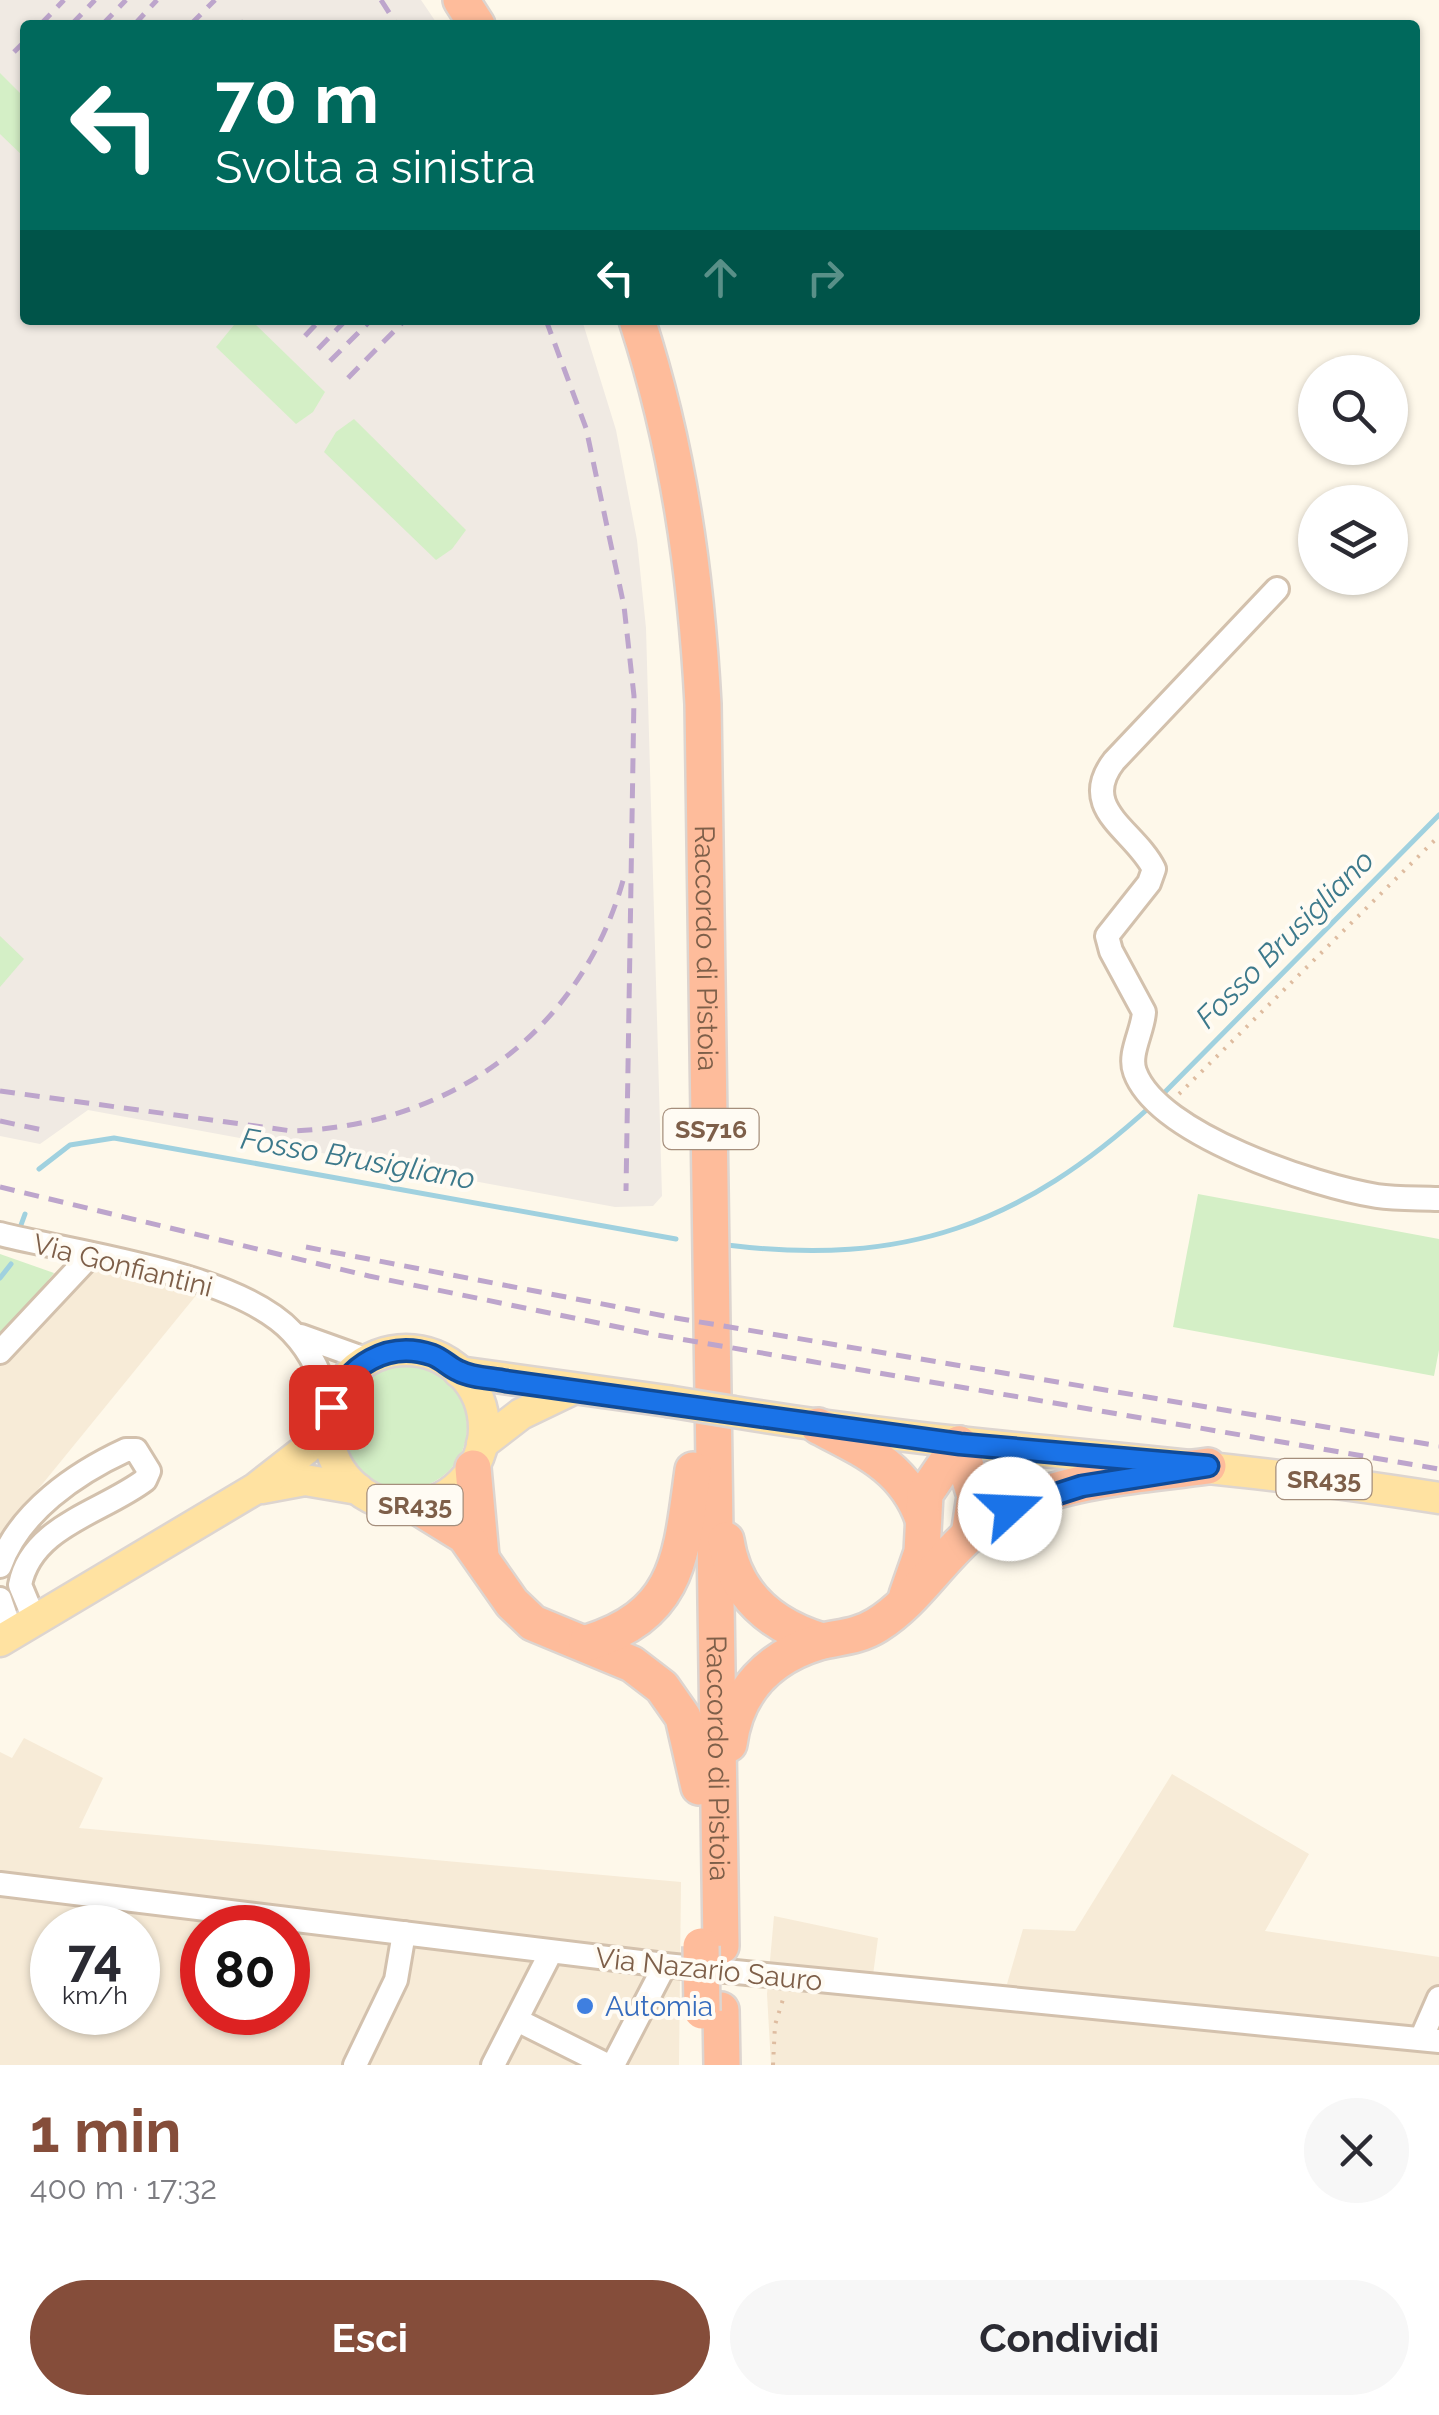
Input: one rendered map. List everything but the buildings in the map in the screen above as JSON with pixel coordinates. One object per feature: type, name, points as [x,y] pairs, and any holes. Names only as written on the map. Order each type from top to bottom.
[{"type":"highway","name":"Raccordo di Pistoia","points":[[618,325],[654,454],[677,596],[718,1819],[711,1946]]},
{"type":"highway","name":"Raccordo di Pistoia","points":[[638,325],[677,466],[700,639],[705,1472],[699,1788],[712,2010],[722,2065]]},
{"type":"highway","points":[[818,1426],[891,1467],[915,1496],[923,1519]]},
{"type":"highway","points":[[905,1600],[920,1558],[925,1494],[960,1444]]},
{"type":"highway","points":[[960,1444],[975,1496],[968,1535]]},
{"type":"highway","points":[[478,1456],[481,1556]]},
{"type":"highway","points":[[718,1819],[730,1735],[751,1686],[784,1656],[822,1641],[865,1632],[905,1600],[968,1535],[1040,1497],[1111,1480],[1208,1466]]},
{"type":"highway","points":[[705,1472],[729,1557],[748,1595],[780,1624],[822,1641]]},
{"type":"highway","points":[[586,1644],[636,1622],[665,1593],[705,1472]]},
{"type":"highway","points":[[415,1505],[459,1531],[512,1603],[533,1623],[559,1638],[586,1644],[644,1672],[670,1695],[687,1730],[699,1788]]},
{"type":"highway","name":"Raccordo di Pistoia","points":[[702,2065],[712,2010]]},
{"type":"main road","name":"SR435","points":[[15,1632],[254,1489],[305,1450],[330,1416],[345,1380],[368,1360],[391,1352],[416,1351],[439,1358],[459,1372],[818,1426],[960,1444],[1300,1475],[1439,1498]]},
{"type":"main road","points":[[459,1372],[479,1402],[478,1456]]},
{"type":"main road","name":"SR435","points":[[254,1489],[304,1480],[358,1489],[385,1503],[415,1505],[452,1491],[478,1456],[520,1414],[574,1389]]},
{"type":"main road","name":"SR435","points":[[330,1416],[336,1460],[358,1489]]},
{"type":"street","points":[[1277,589],[1114,761],[1100,787],[1106,811],[1154,869],[1149,883],[1110,928],[1107,943],[1144,1012],[1133,1058],[1135,1073],[1166,1108],[1215,1144],[1380,1196],[1439,1199]]},
{"type":"street","name":"Via Gonfiantini","points":[[0,1234],[220,1288],[294,1333],[368,1360]]},
{"type":"street","points":[[0,1352],[90,1256]]},
{"type":"street","name":"Via Gonfiantini","points":[[294,1333],[316,1363],[330,1416]]},
{"type":"street","points":[[0,1566],[16,1533],[58,1492],[126,1450],[136,1450],[146,1460],[150,1472],[145,1480],[54,1534],[31,1556],[20,1585],[15,1632]]},
{"type":"street","points":[[0,1599],[15,1632]]},
{"type":"street","name":"Via Nazario Sauro","points":[[0,1884],[665,1965],[1430,2040]]},
{"type":"street","points":[[355,2065],[396,1980],[404,1932]]},
{"type":"street","points":[[493,2065],[552,1952]]},
{"type":"street","points":[[517,2020],[610,2065],[665,1965]]},
{"type":"street","points":[[1430,2040],[1439,1998]]},
{"type":"path","points":[[1166,1108],[1439,836]]},
{"type":"path","points":[[773,2065],[775,2026],[789,1978]]},
{"type":"shaded area","points":[[0,0],[421,0],[435,20],[20,20],[20,325],[584,325],[616,430],[637,540],[646,628],[662,1196],[653,1206],[615,1207],[88,1110],[40,1144],[0,1136]]},
{"type":"shaded area","points":[[96,1266],[198,1293],[0,1536],[0,1341],[54,1273]]},
{"type":"shaded area","points":[[24,1738],[103,1778],[79,1828],[681,1882],[679,2065],[0,2065],[0,1752],[12,1758]]},
{"type":"shaded area","points":[[1172,1774],[1309,1854],[1265,1931],[1439,1957],[1439,2065],[771,2065],[767,1994],[774,1916],[878,1938],[873,1975],[1007,1984],[1023,1929],[1075,1931]]},
{"type":"green space","points":[[0,73],[20,93],[20,153],[0,134]]},
{"type":"green space","points":[[234,325],[256,325],[325,392],[313,412],[296,424],[216,347]]},
{"type":"green space","points":[[354,419],[466,530],[452,549],[436,560],[324,452],[336,432]]},
{"type":"green space","points":[[0,936],[24,959],[0,987]]},
{"type":"green space","points":[[1198,1194],[1439,1239],[1439,1350],[1434,1376],[1173,1327]]},
{"type":"green space","points":[[0,1254],[54,1273],[0,1341]]},
{"type":"green space","points":[[405,1365],[429,1370],[449,1383],[462,1403],[467,1427],[462,1451],[449,1471],[429,1484],[405,1489],[381,1484],[361,1471],[348,1451],[343,1427],[348,1403],[361,1383],[381,1370]]},
{"type":"waterway","name":"Fosso Brusigliano","points":[[1162,1095],[1439,815]]},
{"type":"waterway","name":"Fosso Brusigliano","points":[[727,1245],[850,1249],[905,1242],[957,1228],[1007,1208],[1055,1181],[1152,1105]]},
{"type":"waterway","name":"Fosso Brusigliano","points":[[39,1169],[70,1145],[114,1138],[676,1239]]},
{"type":"waterway","name":"Fosso Brusigliano","points":[[21,1225],[25,1214]]},
{"type":"waterway","name":"Fosso Brusigliano","points":[[0,1278],[11,1264]]},
{"type":"railway","points":[[45,20],[64,0]]},
{"type":"railway","points":[[76,20],[95,0]]},
{"type":"railway","points":[[107,20],[126,0]]},
{"type":"railway","points":[[139,20],[157,0]]},
{"type":"railway","points":[[195,20],[215,0]]},
{"type":"railway","points":[[381,0],[394,20]]},
{"type":"railway","points":[[14,52],[20,46]]},
{"type":"railway","points":[[305,336],[315,325]]},
{"type":"railway","points":[[318,349],[341,325]]},
{"type":"railway","points":[[330,361],[366,325]]},
{"type":"railway","points":[[348,378],[400,325]]},
{"type":"railway","points":[[548,325],[586,428],[624,606],[634,696],[626,1191]]},
{"type":"railway","points":[[0,1091],[292,1131],[350,1125],[405,1111],[455,1089],[502,1060],[542,1024],[577,981],[604,932],[624,877]]},
{"type":"railway","points":[[0,1121],[43,1130]]},
{"type":"railway","points":[[0,1187],[369,1276],[657,1335],[1439,1469]]},
{"type":"railway","points":[[306,1247],[670,1317],[1439,1446]]},
{"type":"place","name":"Automia","points":[[585,2006]]},
{"type":"route","points":[[331,1407],[342,1385],[358,1367],[385,1353],[410,1350],[433,1355],[459,1372],[506,1381],[960,1444],[1208,1466],[1082,1486],[1010,1509]]}]
